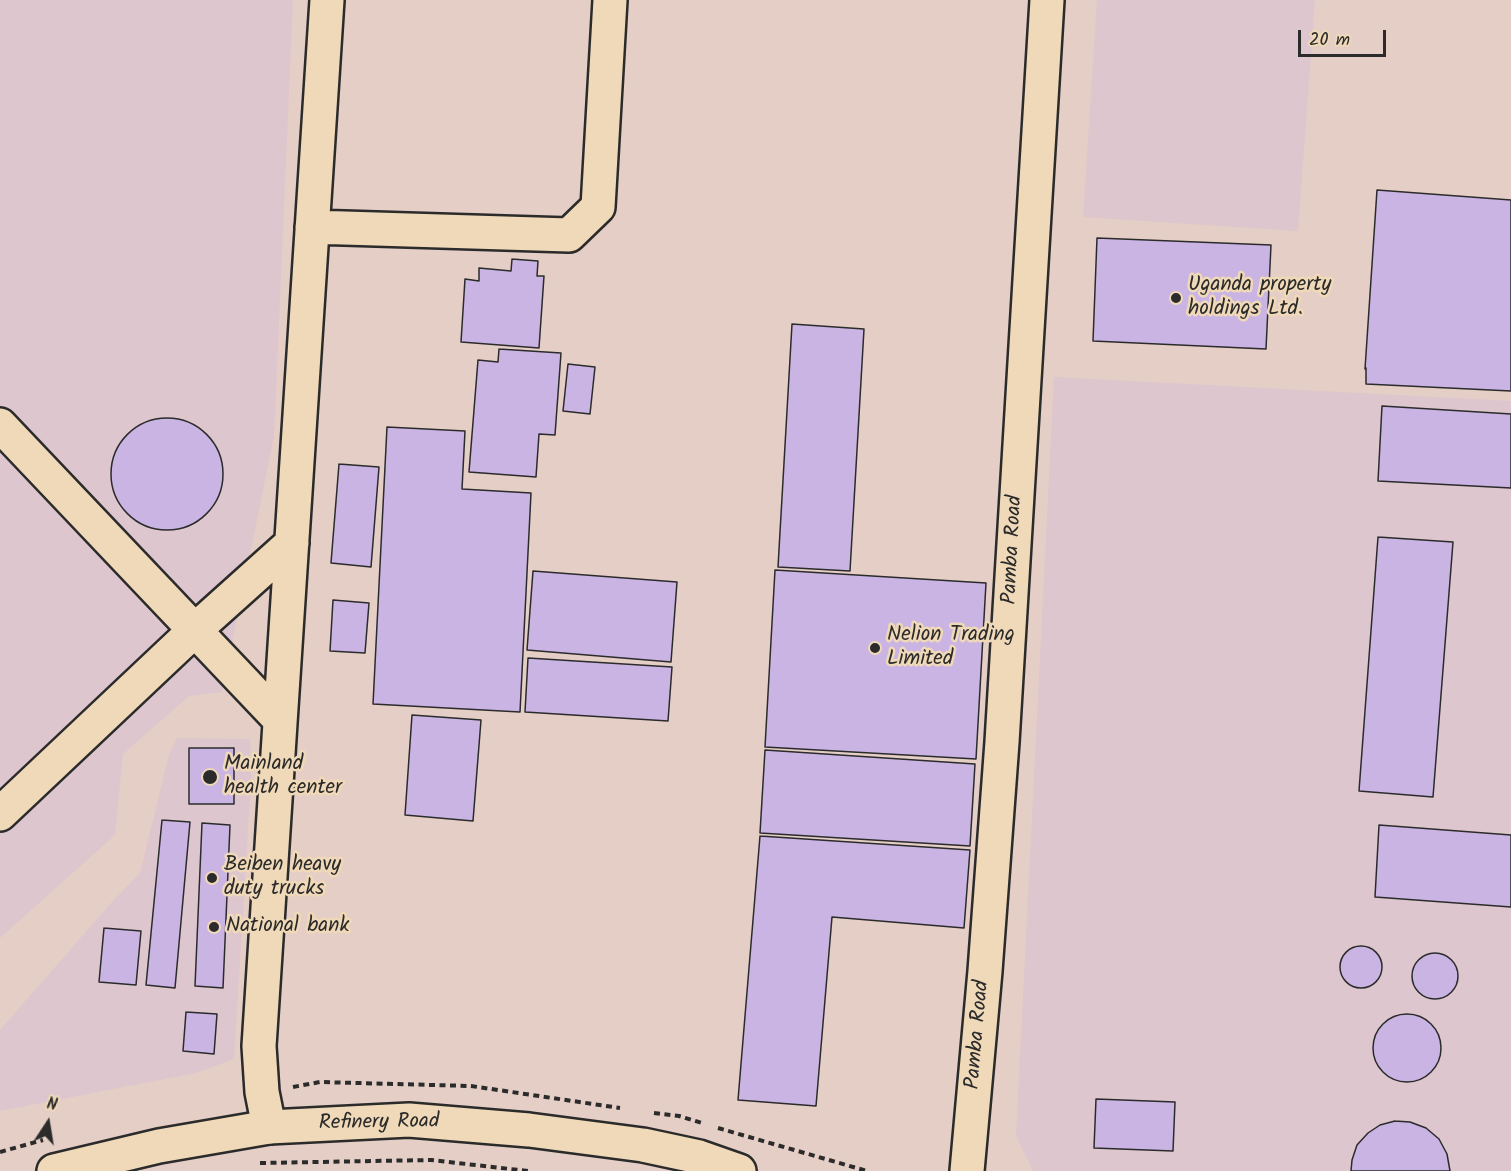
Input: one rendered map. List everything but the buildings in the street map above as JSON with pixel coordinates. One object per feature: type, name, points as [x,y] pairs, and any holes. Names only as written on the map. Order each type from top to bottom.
[{"type":"main road","points":[[268,1127],[262,1092],[259,1046],[327,0]]},
{"type":"main road","points":[[312,227],[569,234],[598,207],[610,0]]},
{"type":"main road","name":"Pamba Road","points":[[967,1171],[1002,741],[1047,0]]},
{"type":"main road","points":[[0,425],[280,720]]},
{"type":"main road","points":[[0,814],[195,630],[292,543]]},
{"type":"main road","name":"Refinery Road","points":[[54,1171],[159,1146],[268,1127],[409,1119],[529,1130],[643,1145],[699,1157],[739,1171]]},
{"type":"path","points":[[252,1164],[431,1160],[528,1171]]},
{"type":"shaded area","points":[[0,0],[293,0],[274,436],[222,692],[189,696],[123,754],[115,835],[0,938]]},
{"type":"shaded area","points":[[1097,0],[1315,0],[1298,231],[1083,217]]},
{"type":"shaded area","points":[[1054,377],[1511,401],[1511,1171],[1033,1171],[1016,1136]]},
{"type":"shaded area","points":[[177,738],[250,739],[251,780],[234,1059],[196,1073],[0,1111],[0,1030],[140,873],[169,755]]},
{"type":"place","name":"Uganda property holdings Ltd.","points":[[1176,298]]},
{"type":"place","name":"Nelion Trading Limited","points":[[875,648]]},
{"type":"place","name":"Mainland health center","points":[[210,777]]},
{"type":"place","name":"Beiben heavy duty trucks","points":[[212,878]]},
{"type":"place","name":"National bank","points":[[214,927]]}]
